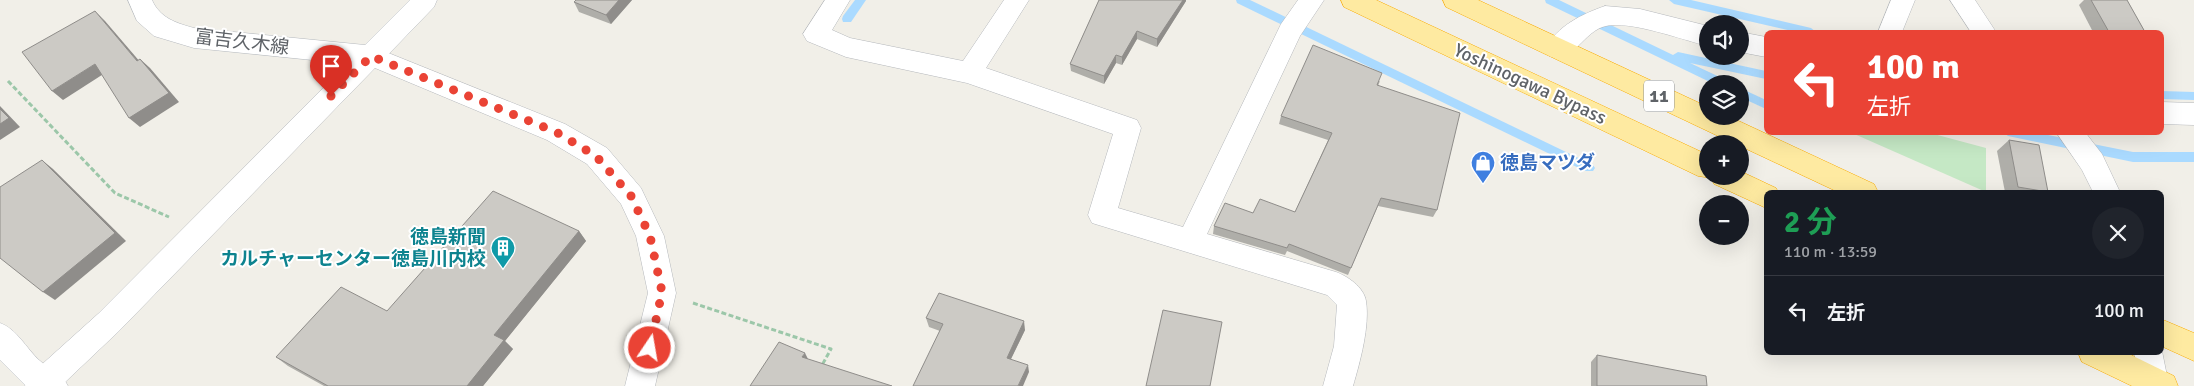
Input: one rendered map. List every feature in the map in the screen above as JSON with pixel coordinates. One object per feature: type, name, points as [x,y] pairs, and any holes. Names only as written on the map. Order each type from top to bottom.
[{"type":"highway","name":"Yoshinogawa Bypass","points":[[1353,0],[1699,164]]},
{"type":"highway","name":"11","points":[[1455,0],[1860,190]]},
{"type":"highway","points":[[1743,185],[1764,195]]},
{"type":"highway","points":[[2164,333],[2194,347]]},
{"type":"highway","points":[[2101,355],[2155,376]]},
{"type":"street","name":"富吉久木線","points":[[140,0],[146,14],[164,29],[194,38],[371,56],[556,132],[596,156],[631,196],[650,236],[662,292]]},
{"type":"street","points":[[0,336],[15,358],[46,385],[425,0]]},
{"type":"street","points":[[838,0],[816,34],[846,47],[969,73],[1128,128],[1102,215],[1336,285],[1352,300],[1349,346],[1338,386]]},
{"type":"street","points":[[969,73],[1017,0]]},
{"type":"street","points":[[1891,30],[1903,0]]},
{"type":"street","points":[[1962,0],[1983,30]]},
{"type":"street","points":[[1190,241],[1300,16]]},
{"type":"street","points":[[1558,49],[1580,27],[1596,19],[1621,16],[1699,34]]},
{"type":"street","points":[[1749,44],[1764,47]]},
{"type":"street","points":[[2164,113],[2194,114]]},
{"type":"street","points":[[2071,135],[2092,162],[2106,190]]},
{"type":"street","points":[[640,386],[662,292]]},
{"type":"path","points":[[8,81],[115,192],[200,230]]},
{"type":"path","points":[[662,292],[831,349],[819,371]]},
{"type":"green space","points":[[1857,135],[1937,135],[1986,148],[1986,190],[1981,190]]},
{"type":"building","points":[[576,0],[619,0],[606,15],[574,2]]},
{"type":"building","points":[[1099,0],[1183,0],[1157,39],[1137,31],[1122,57],[1116,55],[1104,76],[1070,64]]},
{"type":"building","points":[[2091,0],[2127,0],[2144,30],[2108,30]]},
{"type":"building","points":[[95,11],[137,61],[140,59],[169,93],[129,118],[95,64],[52,91],[22,52]]},
{"type":"building","points":[[1313,45],[1382,73],[1377,85],[1460,113],[1437,210],[1381,198],[1351,268],[1289,244],[1287,248],[1214,226],[1225,203],[1253,213],[1260,199],[1295,212],[1332,133],[1281,116]]},
{"type":"building","points":[[0,109],[9,118],[0,124]]},
{"type":"building","points":[[2009,140],[2039,145],[2048,190],[2018,187]]},
{"type":"building","points":[[42,160],[115,233],[43,292],[0,258],[0,187]]},
{"type":"building","name":"徳島新聞 カルチャーセンター徳島川内校","points":[[493,191],[579,231],[494,335],[504,340],[467,386],[328,386],[276,357],[341,287],[387,311]]},
{"type":"building","points":[[939,293],[1024,321],[1007,358],[1028,365],[1018,386],[913,386],[943,324],[926,318]]},
{"type":"building","points":[[1163,310],[1222,322],[1210,386],[1146,386]]},
{"type":"building","points":[[779,342],[805,353],[802,357],[892,386],[750,386]]},
{"type":"building","points":[[1597,355],[1706,376],[1707,386],[1597,386]]},
{"type":"waterway","points":[[847,19],[861,0]]},
{"type":"waterway","points":[[1241,0],[1589,168]]},
{"type":"waterway","points":[[1550,0],[1705,75]]},
{"type":"waterway","points":[[1674,0],[1802,30]]},
{"type":"waterway","points":[[1678,56],[1764,75]]},
{"type":"waterway","points":[[2164,95],[2194,96]]},
{"type":"waterway","points":[[1749,96],[1764,104]]},
{"type":"waterway","points":[[2023,135],[2133,157],[2194,157]]},
{"type":"place","name":"徳島マツダ","points":[[1483,184]]},
{"type":"place","name":"徳島新聞 カルチャーセンター徳島川内校","points":[[503,269]]},
{"type":"route","points":[[331,96],[371,56],[556,132],[596,156],[631,196],[650,236],[662,292],[650,348]]}]
